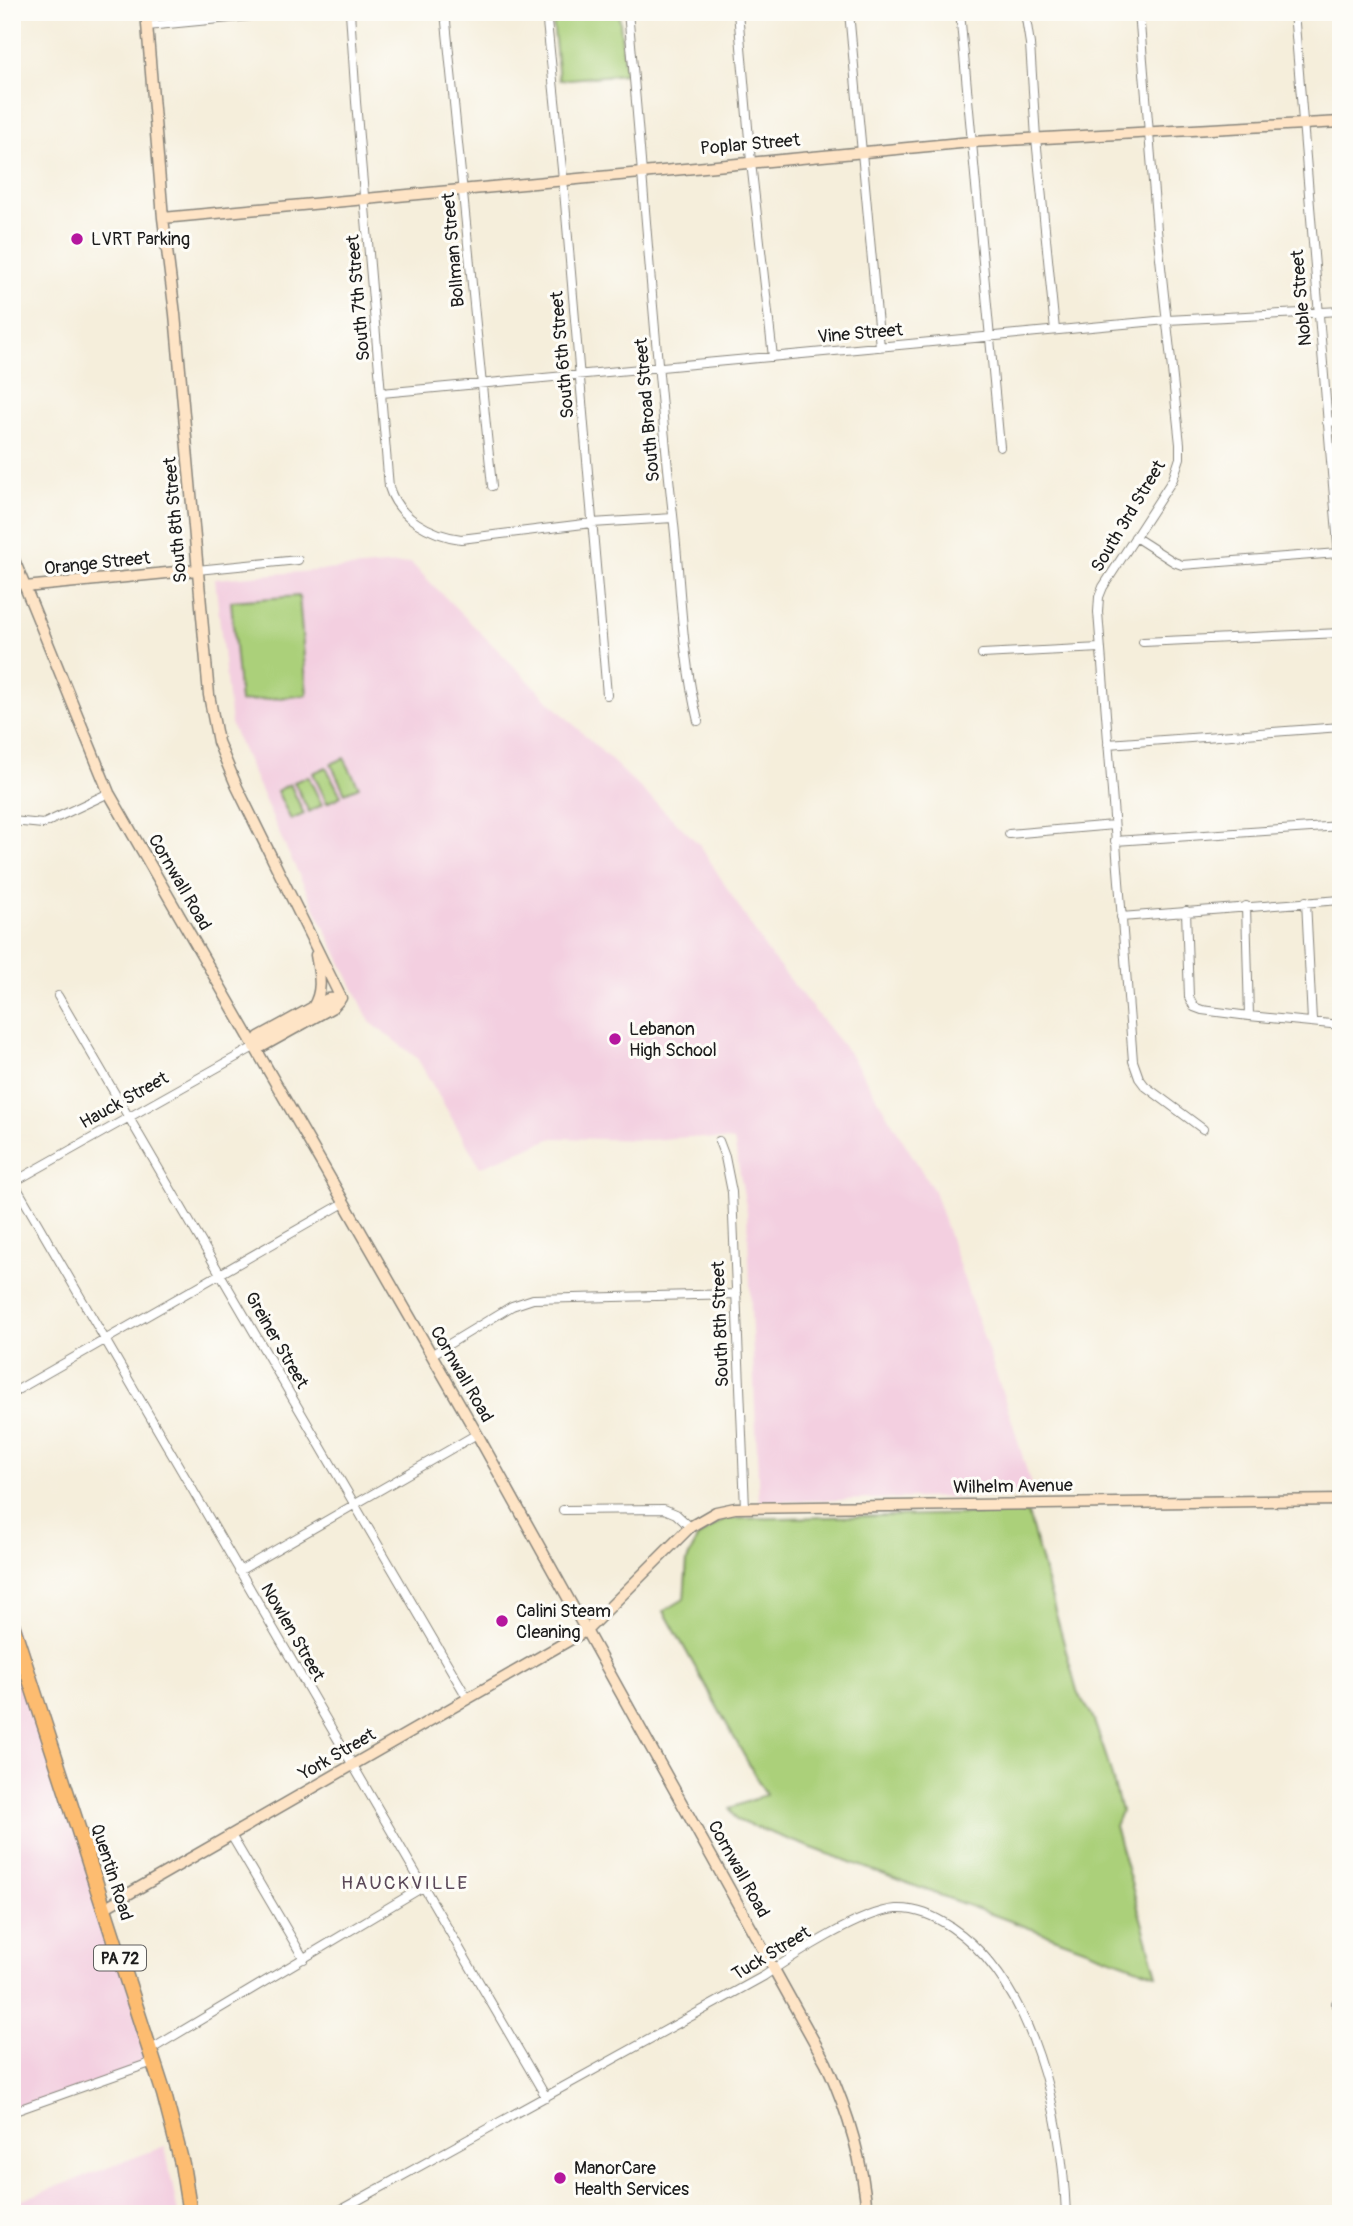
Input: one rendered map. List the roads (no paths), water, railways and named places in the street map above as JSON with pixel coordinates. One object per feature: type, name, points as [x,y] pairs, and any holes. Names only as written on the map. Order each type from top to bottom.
[{"type":"highway","name":"Quentin Road","points":[[12,1624],[151,2056],[180,2156],[190,2214]]},
{"type":"street","name":"South 8th Street","points":[[146,12],[209,695],[218,742],[237,787],[341,998]]},
{"type":"street","points":[[147,26],[293,12]]},
{"type":"street","name":"South 7th Street","points":[[350,12],[355,102],[392,498],[419,525],[443,537],[461,539],[592,523]]},
{"type":"street","name":"Bollman Street","points":[[445,12],[492,486]]},
{"type":"street","name":"South 6th Street","points":[[546,12],[607,695]]},
{"type":"street","name":"South Broad Street","points":[[628,12],[648,270],[689,684],[698,721]]},
{"type":"street","points":[[738,12],[751,162],[773,356]]},
{"type":"street","points":[[849,12],[880,346]]},
{"type":"street","points":[[960,12],[1000,447]]},
{"type":"street","points":[[1025,12],[1055,330]]},
{"type":"street","name":"South 3rd Street","points":[[1139,12],[1180,458],[1172,479],[1103,587],[1098,612],[1100,648],[1133,1061],[1145,1086],[1153,1094],[1203,1129]]},
{"type":"street","name":"Noble Street","points":[[1294,12],[1341,582]]},
{"type":"street","name":"Poplar Street","points":[[163,218],[971,142],[1341,122]]},
{"type":"street","name":"Vine Street","points":[[382,393],[1167,320],[1341,311]]},
{"type":"street","points":[[1327,422],[1341,421]]},
{"type":"street","points":[[592,523],[673,517]]},
{"type":"street","points":[[1135,537],[1182,565],[1338,554]]},
{"type":"street","name":"Cornwall Road","points":[[12,555],[109,793],[477,1434],[817,2045],[840,2095],[857,2149],[867,2214]]},
{"type":"street","name":"Orange Street","points":[[25,587],[298,560]]},
{"type":"street","points":[[1143,642],[1341,633]]},
{"type":"street","points":[[982,654],[1100,648]]},
{"type":"street","points":[[1108,744],[1341,727]]},
{"type":"street","points":[[12,821],[43,824],[109,793]]},
{"type":"street","points":[[1009,834],[1114,825]]},
{"type":"street","points":[[1115,841],[1341,826]]},
{"type":"street","points":[[1121,917],[1341,900]]},
{"type":"street","points":[[1306,901],[1312,1021]]},
{"type":"street","points":[[1246,906],[1249,1016]]},
{"type":"street","points":[[1186,911],[1189,997],[1194,1007],[1249,1016],[1341,1025]]},
{"type":"street","points":[[312,1008],[320,987],[315,945]]},
{"type":"street","name":"Greiner Street","points":[[58,996],[468,1699]]},
{"type":"street","name":"Hauck Street","points":[[254,1047],[259,1037],[328,999],[341,998]]},
{"type":"street","name":"Hauck Street","points":[[13,1183],[254,1047],[263,1046],[332,1007],[341,998]]},
{"type":"street","name":"South 8th Street","points":[[719,1141],[732,1192],[745,1508]]},
{"type":"street","name":"Nowlen Street","points":[[13,1183],[546,2097]]},
{"type":"street","points":[[12,1393],[344,1203]]},
{"type":"street","points":[[431,1355],[512,1306],[533,1299],[737,1294]]},
{"type":"street","points":[[239,1571],[477,1434]]},
{"type":"street","name":"Wilhelm Avenue","points":[[587,1630],[690,1527],[716,1512],[745,1508],[1341,1500]]},
{"type":"street","points":[[563,1510],[664,1509],[676,1514],[690,1527]]},
{"type":"street","name":"York Street","points":[[104,1908],[587,1630]]},
{"type":"street","points":[[232,1835],[304,1959]]},
{"type":"street","points":[[12,2112],[151,2056],[423,1887]]},
{"type":"street","name":"Tuck Street","points":[[333,2214],[861,1920],[895,1909],[914,1910],[932,1916],[967,1939],[1001,1977],[1018,2006],[1034,2045],[1048,2092],[1058,2137],[1066,2214]]},
{"type":"street","points":[[1336,2003],[1341,2014]]},
{"type":"place","name":"LVRT Parking","points":[[77,239]]},
{"type":"place","name":"Lebanon High School","points":[[615,1039]]},
{"type":"place","name":"Calini Steam Cleaning","points":[[502,1621]]},
{"type":"place","name":"ManorCare Health Services","points":[[560,2178]]},
{"type":"district","name":"HAUCKVILLE","points":[[405,1882]]}]
